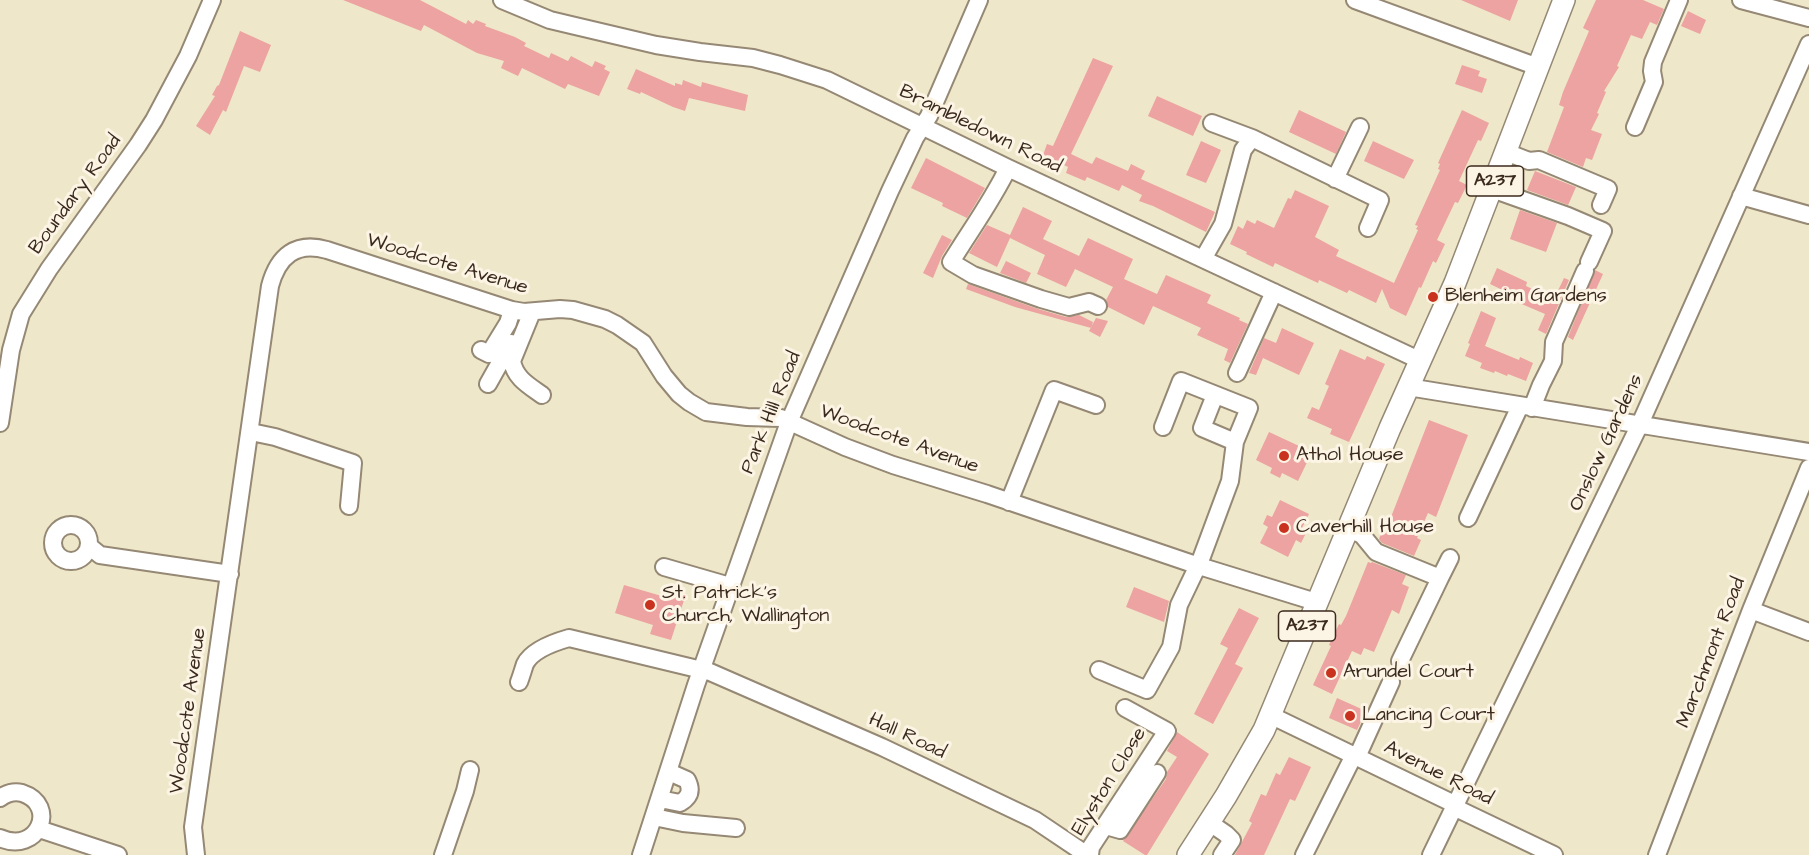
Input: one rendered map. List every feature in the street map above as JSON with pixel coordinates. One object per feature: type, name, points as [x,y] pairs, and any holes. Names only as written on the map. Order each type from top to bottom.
[{"type":"main road","name":"A237","points":[[1188,855],[1249,759],[1270,715],[1347,528],[1419,360],[1455,283],[1564,0]]},
{"type":"street","name":"Boundary Road","points":[[0,423],[11,350],[21,314],[49,269],[154,120],[188,56],[212,0]]},
{"type":"street","name":"Brambledown Road","points":[[502,0],[550,20],[700,52],[753,58],[780,64],[827,80],[1008,168],[1419,360]]},
{"type":"street","name":"Park Hill Road","points":[[641,855],[730,586],[789,422],[890,191],[915,138],[929,116],[979,0]]},
{"type":"street","points":[[1355,0],[1538,67]]},
{"type":"street","points":[[1635,127],[1654,82],[1653,62],[1679,0]]},
{"type":"street","points":[[1741,0],[1809,18]]},
{"type":"street","name":"Onslow Gardens","points":[[1431,855],[1640,424],[1809,44]]},
{"type":"street","points":[[1212,123],[1252,138],[1380,200],[1368,228]]},
{"type":"street","points":[[1335,179],[1360,127]]},
{"type":"street","points":[[1203,259],[1213,245],[1222,224],[1243,150],[1252,138]]},
{"type":"street","points":[[1506,152],[1529,161],[1539,160],[1608,189],[1601,205]]},
{"type":"street","points":[[1008,168],[994,196],[951,262],[973,275],[1041,299],[1069,307],[1089,302],[1098,306]]},
{"type":"street","points":[[1468,518],[1526,407],[1553,361],[1554,342],[1603,231],[1492,189]]},
{"type":"street","points":[[1741,196],[1809,215]]},
{"type":"street","name":"Woodcote Avenue","points":[[196,855],[193,827],[270,286],[277,265],[292,252],[305,248],[319,247],[523,311],[573,310],[598,317],[617,325],[643,344],[679,394],[706,412],[781,418],[845,447],[893,465],[1196,566],[1316,602]]},
{"type":"street","points":[[1237,374],[1274,292]]},
{"type":"street","points":[[481,350],[489,354],[508,323],[523,311]]},
{"type":"street","points":[[488,384],[505,356],[523,311]]},
{"type":"street","points":[[523,311],[512,361],[513,369],[521,380],[542,395]]},
{"type":"street","points":[[1099,670],[1147,690],[1171,647],[1179,605],[1230,481],[1235,442],[1249,408],[1181,381],[1163,427]]},
{"type":"street","points":[[1408,387],[1809,452]]},
{"type":"street","points":[[1009,502],[1054,390],[1096,405]]},
{"type":"street","points":[[1215,394],[1202,428],[1235,442]]},
{"type":"street","points":[[250,432],[275,437],[353,463],[349,506]]},
{"type":"street","name":"Marchmont Road","points":[[1657,855],[1751,610],[1809,468]]},
{"type":"street","points":[[1347,528],[1362,535],[1376,552],[1440,578]]},
{"type":"street","points":[[94,550],[230,574]]},
{"type":"street","points":[[1400,661],[1450,558]]},
{"type":"street","points":[[664,567],[730,586]]},
{"type":"street","points":[[1751,610],[1809,632]]},
{"type":"street","name":"Hall Road","points":[[519,682],[530,658],[548,645],[569,638],[702,669],[882,747],[1035,820],[1088,855]]},
{"type":"street","points":[[1304,855],[1391,682]]},
{"type":"street","name":"Elyston Close","points":[[1088,855],[1167,731],[1125,708]]},
{"type":"street","name":"Avenue Road","points":[[1270,715],[1554,855]]},
{"type":"street","points":[[443,855],[470,770]]},
{"type":"street","points":[[660,799],[680,803],[689,796],[687,780],[669,772]]},
{"type":"street","points":[[1106,826],[1120,830],[1157,773]]},
{"type":"street","points":[[0,798],[12,792],[20,792],[34,800],[41,810],[39,829],[31,840],[22,844],[8,843],[0,838]]},
{"type":"street","points":[[654,818],[736,828]]},
{"type":"street","points":[[1210,822],[1232,840],[1222,855]]},
{"type":"street","points":[[39,829],[118,855]]},
{"type":"building","points":[[343,0],[420,0],[466,24],[468,20],[473,24],[476,20],[486,24],[485,26],[515,37],[526,43],[524,46],[549,58],[551,53],[568,61],[571,56],[592,67],[595,61],[606,66],[604,69],[610,72],[599,96],[568,84],[565,89],[522,68],[518,76],[501,68],[504,61],[477,53],[424,25],[421,31]]},
{"type":"building","points":[[1461,0],[1518,0],[1510,21]]},
{"type":"building","points":[[1596,0],[1643,0],[1664,9],[1657,25],[1650,22],[1642,39],[1631,35],[1617,66],[1619,67],[1604,91],[1606,92],[1597,113],[1599,114],[1591,130],[1602,134],[1592,160],[1586,158],[1583,167],[1547,152],[1564,107],[1559,105],[1563,92],[1589,31],[1583,28]]},
{"type":"building","points":[[1688,11],[1706,20],[1700,34],[1681,26]]},
{"type":"building","points":[[240,31],[271,45],[260,72],[244,66],[226,112],[223,110],[210,135],[196,126],[215,96],[212,95],[219,85]]},
{"type":"building","points":[[1093,58],[1113,66],[1071,154],[1092,164],[1096,157],[1128,171],[1131,164],[1145,171],[1141,179],[1215,212],[1206,232],[1139,201],[1142,195],[1122,185],[1119,191],[1087,177],[1085,181],[1066,173],[1068,167],[1043,155],[1047,144],[1053,146]]},
{"type":"building","points":[[1462,65],[1480,71],[1478,76],[1487,79],[1482,93],[1455,84]]},
{"type":"building","points":[[636,69],[675,86],[675,83],[682,85],[683,80],[701,87],[702,82],[748,95],[745,111],[689,98],[685,111],[673,107],[641,92],[640,94],[627,89]]},
{"type":"building","points":[[1157,96],[1202,116],[1193,136],[1148,116]]},
{"type":"building","points":[[1299,110],[1346,132],[1336,154],[1289,132]]},
{"type":"building","points":[[1462,110],[1489,123],[1481,141],[1478,140],[1459,181],[1467,185],[1458,203],[1455,202],[1437,240],[1445,244],[1436,263],[1433,261],[1406,316],[1390,308],[1382,289],[1376,303],[1349,290],[1347,293],[1319,280],[1318,283],[1275,263],[1273,267],[1230,244],[1238,226],[1243,229],[1247,220],[1255,224],[1257,220],[1274,228],[1288,198],[1291,199],[1295,190],[1329,206],[1315,237],[1339,250],[1336,256],[1394,283],[1418,230],[1416,229],[1418,226],[1415,225],[1440,170],[1438,163]]},
{"type":"building","points":[[1201,141],[1221,150],[1206,183],[1186,175]]},
{"type":"building","points":[[1373,141],[1414,160],[1404,179],[1364,161]]},
{"type":"building","points":[[926,158],[985,188],[967,218],[942,206],[943,203],[911,188]]},
{"type":"building","points":[[1535,171],[1576,187],[1568,205],[1527,190]]},
{"type":"building","points":[[1023,207],[1052,221],[1043,239],[1079,256],[1088,238],[1133,259],[1124,279],[1157,294],[1166,275],[1211,295],[1207,303],[1248,324],[1230,363],[1224,360],[1228,349],[1197,335],[1201,328],[1153,306],[1144,325],[1108,307],[1106,300],[1113,287],[1075,269],[1066,287],[1037,274],[1045,255],[1010,238],[997,267],[969,253],[987,225],[1010,235]]},
{"type":"building","points":[[1520,210],[1557,223],[1546,252],[1510,239]]},
{"type":"building","points":[[942,235],[952,240],[933,278],[923,273]]},
{"type":"building","points":[[1006,261],[1031,273],[1026,283],[1000,273]]},
{"type":"building","points":[[1497,268],[1527,282],[1526,286],[1554,299],[1564,278],[1569,280],[1546,334],[1538,330],[1545,314],[1517,302],[1519,298],[1490,284]]},
{"type":"building","points":[[1595,270],[1603,274],[1573,340],[1568,337]]},
{"type":"building","points":[[968,284],[1038,309],[1066,317],[1079,315],[1093,322],[1091,328],[1015,307],[966,289]]},
{"type":"building","points":[[1481,311],[1496,318],[1485,346],[1519,360],[1520,357],[1533,363],[1526,381],[1508,374],[1507,376],[1480,368],[1482,363],[1465,356]]},
{"type":"building","points":[[1096,318],[1108,321],[1100,337],[1089,331]]},
{"type":"building","points":[[1282,328],[1314,343],[1299,375],[1263,358],[1256,375],[1249,373],[1264,338],[1276,343]]},
{"type":"building","points":[[1340,349],[1365,360],[1367,356],[1385,364],[1349,442],[1330,434],[1332,429],[1307,418],[1312,407],[1319,410],[1329,386],[1325,384]]},
{"type":"building","points":[[1429,420],[1468,435],[1436,517],[1428,513],[1417,538],[1421,540],[1414,556],[1382,543],[1379,539],[1388,515],[1391,517]]},
{"type":"building","name":"Athol House","points":[[1269,432],[1312,452],[1298,481],[1282,473],[1280,478],[1270,473],[1272,468],[1256,460]]},
{"type":"building","name":"Caverhill House","points":[[1280,500],[1309,514],[1301,530],[1306,533],[1301,543],[1296,540],[1288,557],[1260,543],[1268,527],[1263,524],[1267,515],[1272,517]]},
{"type":"building","points":[[1368,562],[1406,575],[1402,584],[1409,587],[1399,614],[1392,610],[1374,652],[1364,648],[1361,655],[1352,651],[1332,694],[1313,685],[1339,624],[1341,625],[1346,616]]},
{"type":"building","name":"St. Patrick's Church, Wallington","points":[[624,585],[665,597],[668,589],[686,594],[671,640],[650,634],[653,625],[615,613]]},
{"type":"building","points":[[1134,587],[1169,601],[1164,622],[1126,607]]},
{"type":"building","points":[[1239,608],[1259,618],[1235,664],[1243,668],[1213,724],[1194,714],[1228,648],[1220,644]]},
{"type":"building","name":"Lancing Court","points":[[1337,698],[1366,711],[1357,730],[1329,718]]},
{"type":"building","points":[[1177,732],[1209,754],[1145,855],[1123,841],[1166,779],[1167,772],[1177,757],[1167,751]]},
{"type":"building","points":[[1289,757],[1311,767],[1295,801],[1290,799],[1264,855],[1235,855],[1252,823],[1249,821],[1261,794],[1266,796],[1276,773],[1280,775]]},
{"type":"place","name":"Blenheim Gardens","points":[[1433,297]]},
{"type":"place","name":"Athol House","points":[[1284,456]]},
{"type":"place","name":"Caverhill House","points":[[1284,528]]},
{"type":"place","name":"St. Patrick's Church, Wallington","points":[[650,605]]},
{"type":"place","name":"Arundel Court","points":[[1331,673]]},
{"type":"place","name":"Lancing Court","points":[[1350,716]]}]
